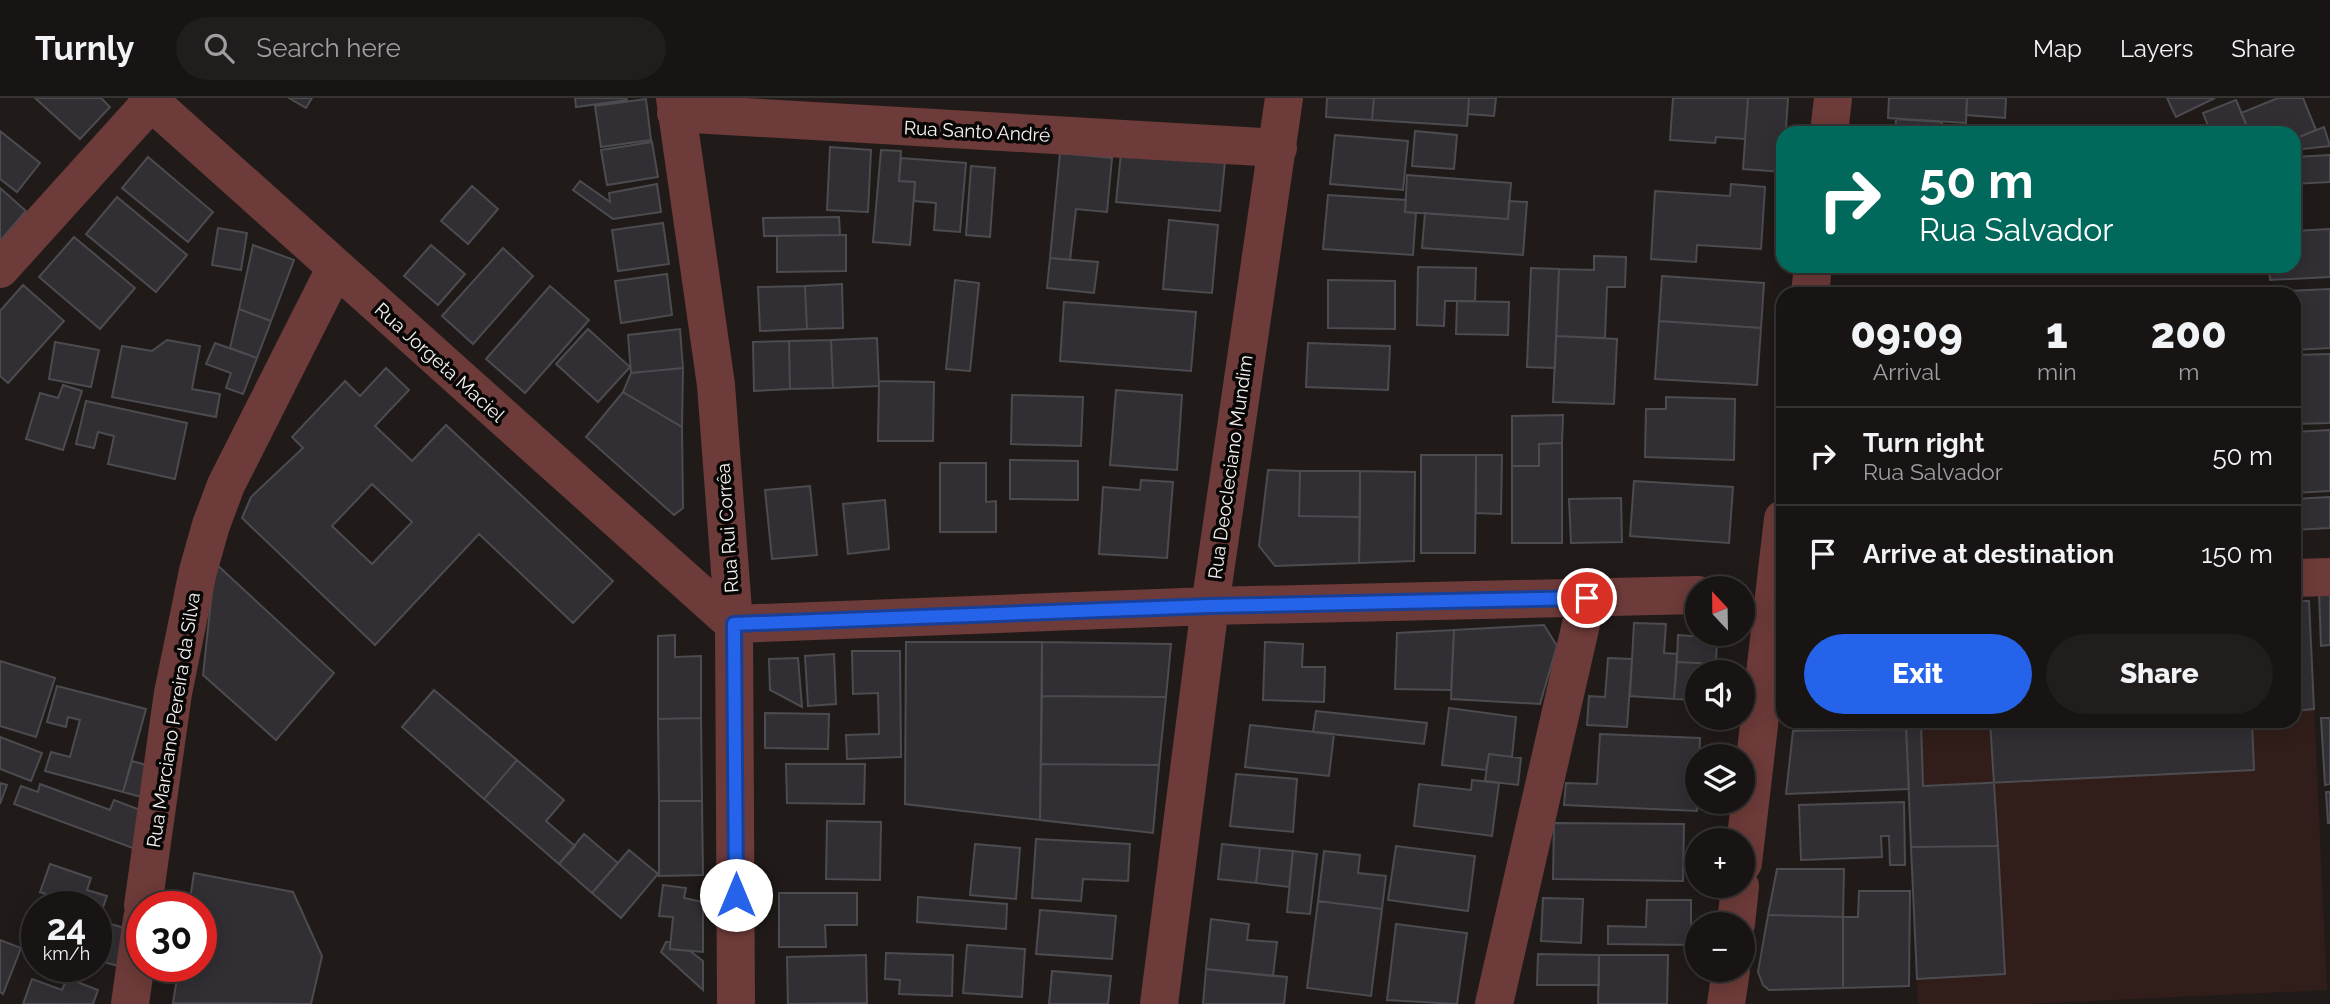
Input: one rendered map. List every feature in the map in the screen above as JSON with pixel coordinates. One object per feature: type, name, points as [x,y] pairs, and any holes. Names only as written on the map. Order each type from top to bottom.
[{"type":"street","name":"Rua Deocleciano Mundim","points":[[1160,1004],[1210,606],[1284,98]]},
{"type":"street","points":[[1830,126],[1833,98]]},
{"type":"street","points":[[0,269],[149,100]]},
{"type":"street","name":"Rua Jorgeta Maciel","points":[[149,100],[734,624]]},
{"type":"street","name":"Rua Santo André","points":[[675,105],[922,113],[1278,148]]},
{"type":"street","name":"Rua Rui Corrêa","points":[[675,105],[716,385],[734,624],[736,1004]]},
{"type":"street","name":"Rua Marciano Pereira da Silva","points":[[146,891],[173,694],[198,570],[211,525],[226,485],[335,269]]},
{"type":"street","points":[[1746,828],[1767,594],[1776,552]]},
{"type":"street","points":[[2301,578],[2330,577]]},
{"type":"street","points":[[734,624],[1210,606],[1685,595]]},
{"type":"street","points":[[1494,1004],[1587,598]]},
{"type":"street","points":[[130,1004],[133,982]]},
{"type":"street","points":[[1727,1004],[1730,982]]},
{"type":"shaded area","points":[[2301,601],[2309,601],[2327,990],[2026,1004],[1918,1004],[1906,728],[2301,728]]},
{"type":"building","points":[[35,98],[101,98],[110,107],[80,139]]},
{"type":"building","points":[[289,98],[312,98],[306,108]]},
{"type":"building","points":[[575,98],[626,98],[627,100],[576,107]]},
{"type":"building","points":[[1327,98],[1374,98],[1372,120],[1326,117]]},
{"type":"building","points":[[1374,98],[1469,98],[1467,126],[1372,120]]},
{"type":"building","points":[[1469,98],[1496,98],[1494,116],[1468,114]]},
{"type":"building","points":[[1673,98],[1748,98],[1745,139],[1716,137],[1715,143],[1670,140]]},
{"type":"building","points":[[1748,98],[1788,98],[1786,126],[1776,126],[1776,171],[1743,169]]},
{"type":"building","points":[[1889,98],[1967,98],[1966,123],[1888,118]]},
{"type":"building","points":[[1967,98],[2006,98],[2005,118],[1966,115]]},
{"type":"building","points":[[2167,98],[2215,98],[2176,117]]},
{"type":"building","points":[[2278,98],[2303,98],[2316,130],[2301,136],[2301,126],[2247,126],[2241,113]]},
{"type":"building","points":[[646,99],[651,140],[601,147],[595,106]]},
{"type":"building","points":[[2236,100],[2247,126],[2208,126],[2203,113]]},
{"type":"building","points":[[1896,119],[1942,122],[1942,126],[1896,126]]},
{"type":"building","points":[[2324,127],[2330,146],[2301,149],[2301,136]]},
{"type":"building","points":[[0,131],[40,163],[17,192],[0,179]]},
{"type":"building","points":[[1415,131],[1457,135],[1454,169],[1412,166]]},
{"type":"building","points":[[1335,135],[1408,141],[1403,190],[1330,184]]},
{"type":"building","points":[[652,142],[658,177],[607,185],[601,150]]},
{"type":"building","points":[[830,147],[871,150],[868,212],[827,210]]},
{"type":"building","points":[[881,150],[901,151],[899,181],[915,182],[910,245],[873,242]]},
{"type":"building","points":[[1060,153],[1112,158],[1107,212],[1076,209],[1070,260],[1050,258]]},
{"type":"building","points":[[1121,153],[1225,162],[1220,211],[1116,202]]},
{"type":"building","points":[[2330,155],[2330,182],[2301,184],[2301,157]]},
{"type":"building","points":[[148,157],[213,212],[188,242],[122,188]]},
{"type":"building","points":[[901,158],[966,163],[960,232],[934,230],[936,203],[914,201],[915,182],[899,181]]},
{"type":"building","points":[[971,166],[995,168],[990,237],[966,235]]},
{"type":"building","points":[[1407,175],[1511,183],[1508,219],[1405,212]]},
{"type":"building","points":[[580,181],[610,202],[609,193],[657,184],[661,212],[613,219],[573,190]]},
{"type":"building","points":[[1731,184],[1765,187],[1761,249],[1697,245],[1696,262],[1651,259],[1655,191],[1730,196]]},
{"type":"building","points":[[472,186],[498,209],[468,244],[441,221]]},
{"type":"building","points":[[0,188],[26,211],[0,241]]},
{"type":"building","points":[[1328,195],[1406,200],[1405,212],[1416,213],[1413,255],[1323,249]]},
{"type":"building","points":[[117,197],[187,255],[156,292],[86,234]]},
{"type":"building","points":[[1509,201],[1527,202],[1523,255],[1422,248],[1425,213],[1508,219]]},
{"type":"building","points":[[839,217],[840,235],[764,236],[763,218]]},
{"type":"building","points":[[1169,220],[1218,225],[1212,293],[1163,289]]},
{"type":"building","points":[[663,223],[669,264],[618,271],[612,230]]},
{"type":"building","points":[[218,228],[247,233],[241,270],[212,265]]},
{"type":"building","points":[[2330,229],[2330,277],[2270,280],[2270,273],[2301,273],[2301,231]]},
{"type":"building","points":[[846,235],[846,271],[777,272],[777,236]]},
{"type":"building","points":[[74,237],[135,288],[100,329],[39,277]]},
{"type":"building","points":[[253,245],[294,260],[271,321],[239,309]]},
{"type":"building","points":[[431,245],[465,274],[438,305],[404,276]]},
{"type":"building","points":[[503,248],[533,276],[473,344],[442,316]]},
{"type":"building","points":[[1594,256],[1626,257],[1625,287],[1607,287],[1605,338],[1556,336],[1559,269],[1594,270]]},
{"type":"building","points":[[1050,258],[1098,262],[1094,293],[1047,288]]},
{"type":"building","points":[[1418,267],[1476,268],[1475,301],[1445,301],[1444,326],[1417,325]]},
{"type":"building","points":[[1531,268],[1559,269],[1555,368],[1527,367]]},
{"type":"building","points":[[667,274],[672,315],[621,323],[615,281]]},
{"type":"building","points":[[1662,276],[1764,283],[1761,328],[1659,321]]},
{"type":"building","points":[[955,280],[979,283],[970,371],[946,369]]},
{"type":"building","points":[[1328,280],[1395,281],[1395,329],[1328,328]]},
{"type":"building","points":[[842,284],[843,328],[807,329],[805,286]]},
{"type":"building","points":[[23,285],[64,321],[8,383],[0,376],[0,311]]},
{"type":"building","points":[[550,286],[589,320],[525,393],[486,359]]},
{"type":"building","points":[[805,286],[807,329],[760,331],[758,287]]},
{"type":"building","points":[[2330,289],[2330,348],[2301,350],[2301,290]]},
{"type":"building","points":[[1457,301],[1509,302],[1508,335],[1456,334]]},
{"type":"building","points":[[1064,302],[1196,312],[1191,371],[1060,361]]},
{"type":"building","points":[[239,309],[271,321],[257,358],[230,348]]},
{"type":"building","points":[[1659,321],[1761,328],[1757,385],[1655,379]]},
{"type":"building","points":[[588,329],[630,367],[598,402],[556,364]]},
{"type":"building","points":[[680,329],[683,368],[631,373],[628,335]]},
{"type":"building","points":[[1556,336],[1617,339],[1614,404],[1553,402]]},
{"type":"building","points":[[877,338],[879,386],[833,388],[831,340]]},
{"type":"building","points":[[167,340],[200,346],[192,389],[220,394],[216,417],[112,397],[122,346],[152,351]]},
{"type":"building","points":[[831,340],[833,388],[790,389],[789,341]]},
{"type":"building","points":[[789,341],[790,389],[754,391],[753,342]]},
{"type":"building","points":[[55,342],[99,350],[91,387],[49,379]]},
{"type":"building","points":[[215,343],[257,358],[243,394],[226,388],[231,373],[206,364]]},
{"type":"building","points":[[1308,343],[1390,346],[1388,390],[1306,387]]},
{"type":"building","points":[[2330,354],[2330,423],[2301,424],[2301,355]]},
{"type":"building","points":[[386,368],[409,390],[375,426],[412,461],[446,425],[613,581],[573,623],[479,534],[375,645],[242,518],[251,497],[303,448],[292,437],[345,381],[360,396]],"holes":[[[372,484],[412,522],[372,564],[332,526]]]},
{"type":"building","points":[[683,368],[682,427],[623,392],[631,373]]},
{"type":"building","points":[[879,381],[934,382],[933,441],[878,441]]},
{"type":"building","points":[[63,385],[82,391],[63,450],[26,439],[40,393],[58,398]]},
{"type":"building","points":[[1116,390],[1182,395],[1177,470],[1110,465]]},
{"type":"building","points":[[623,392],[682,427],[683,508],[674,515],[586,437]]},
{"type":"building","points":[[1012,395],[1083,397],[1081,446],[1011,444]]},
{"type":"building","points":[[1666,397],[1735,399],[1734,460],[1645,457],[1646,409],[1666,409]]},
{"type":"building","points":[[86,401],[187,423],[175,479],[108,464],[114,436],[98,432],[94,448],[76,444]]},
{"type":"building","points":[[1563,415],[1562,443],[1539,444],[1539,466],[1512,466],[1512,416]]},
{"type":"building","points":[[2330,430],[2330,491],[2301,493],[2301,432]]},
{"type":"building","points":[[1562,443],[1562,543],[1512,543],[1512,466],[1539,466],[1539,444]]},
{"type":"building","points":[[1421,455],[1476,455],[1475,553],[1421,553]]},
{"type":"building","points":[[1476,455],[1502,455],[1501,514],[1476,513]]},
{"type":"building","points":[[1010,460],[1078,461],[1078,500],[1010,499]]},
{"type":"building","points":[[940,463],[986,463],[986,502],[996,501],[996,532],[940,532]]},
{"type":"building","points":[[1268,470],[1300,471],[1299,516],[1360,517],[1359,563],[1275,566],[1259,546]]},
{"type":"building","points":[[1300,471],[1360,471],[1360,517],[1299,516]]},
{"type":"building","points":[[1360,471],[1415,472],[1414,561],[1359,563]]},
{"type":"building","points":[[1141,480],[1173,482],[1167,558],[1099,554],[1103,487],[1140,490]]},
{"type":"building","points":[[1634,481],[1733,487],[1729,543],[1630,536]]},
{"type":"building","points":[[810,486],[817,555],[772,559],[765,490]]},
{"type":"building","points":[[2330,497],[2330,528],[2301,530],[2301,499]]},
{"type":"building","points":[[1621,498],[1622,542],[1571,543],[1569,499]]},
{"type":"building","points":[[885,500],[889,549],[848,554],[843,504]]},
{"type":"building","points":[[215,563],[334,673],[276,740],[203,675]]},
{"type":"building","points":[[2330,591],[2330,645],[2321,646],[2319,592]]},
{"type":"building","points":[[2301,601],[2309,601],[2314,709],[2301,710]]},
{"type":"building","points":[[1634,623],[1666,624],[1664,653],[1677,654],[1674,699],[1630,696]]},
{"type":"building","points":[[1544,625],[1557,646],[1540,704],[1451,699],[1454,630]]},
{"type":"building","points":[[1454,630],[1451,690],[1395,689],[1397,633]]},
{"type":"building","points":[[675,635],[675,657],[701,656],[701,718],[658,719],[658,636]]},
{"type":"building","points":[[1678,635],[1685,636],[1685,646],[1717,646],[1716,660],[1677,662]]},
{"type":"building","points":[[906,642],[1042,642],[1040,820],[905,804]]},
{"type":"building","points":[[1042,642],[1171,644],[1166,697],[1042,696]]},
{"type":"building","points":[[1265,642],[1303,644],[1302,667],[1325,667],[1324,702],[1263,700]]},
{"type":"building","points":[[852,651],[900,651],[901,757],[847,759],[846,735],[879,734],[878,693],[853,694]]},
{"type":"building","points":[[834,654],[836,704],[808,706],[805,656]]},
{"type":"building","points":[[798,658],[802,707],[770,690],[769,659]]},
{"type":"building","points":[[1608,658],[1632,659],[1627,727],[1587,725],[1589,696],[1605,697]]},
{"type":"building","points":[[0,661],[55,678],[36,737],[0,726]]},
{"type":"building","points":[[1677,662],[1685,662],[1685,699],[1674,699]]},
{"type":"building","points":[[57,686],[146,709],[123,792],[45,771],[51,752],[70,757],[80,720],[68,717],[66,727],[47,722]]},
{"type":"building","points":[[434,690],[517,760],[484,799],[402,727]]},
{"type":"building","points":[[1042,696],[1166,697],[1159,765],[1041,764]]},
{"type":"building","points":[[1449,708],[1516,717],[1512,757],[1489,754],[1486,770],[1442,765]]},
{"type":"building","points":[[1316,711],[1427,723],[1424,744],[1313,732]]},
{"type":"building","points":[[765,713],[829,714],[828,749],[765,748]]},
{"type":"building","points":[[701,718],[702,801],[659,801],[658,719]]},
{"type":"building","points":[[2321,718],[2330,718],[2330,784],[2325,785]]},
{"type":"building","points":[[1250,725],[1334,734],[1329,776],[1245,767]]},
{"type":"building","points":[[1906,728],[1990,728],[1998,846],[1911,847]]},
{"type":"building","points":[[1921,728],[2252,728],[2254,770],[1923,786]]},
{"type":"building","points":[[1906,729],[1909,789],[1786,794],[1793,731]]},
{"type":"building","points":[[1600,734],[1700,738],[1700,744],[1685,744],[1685,810],[1564,805],[1566,783],[1597,784]]},
{"type":"building","points":[[0,737],[42,753],[31,781],[0,769]]},
{"type":"building","points":[[1489,754],[1521,758],[1518,785],[1485,781]]},
{"type":"building","points":[[517,760],[564,800],[546,821],[575,846],[559,864],[484,799]]},
{"type":"building","points":[[132,761],[154,767],[145,798],[123,792]]},
{"type":"building","points":[[786,764],[865,764],[864,804],[787,803]]},
{"type":"building","points":[[1041,764],[1159,765],[1153,833],[1040,820]]},
{"type":"building","points":[[1236,774],[1297,779],[1293,832],[1230,826]]},
{"type":"building","points":[[1472,780],[1499,783],[1492,836],[1414,826],[1419,784],[1471,790]]},
{"type":"building","points":[[0,783],[7,785],[0,804]]},
{"type":"building","points":[[40,784],[110,810],[114,800],[151,814],[138,850],[14,804],[21,786],[38,792]]},
{"type":"building","points":[[2326,792],[2330,792],[2330,823],[2328,823]]},
{"type":"building","points":[[659,801],[702,801],[703,875],[659,876]]},
{"type":"building","points":[[1904,802],[1905,865],[1890,865],[1889,836],[1881,836],[1882,857],[1801,860],[1799,805]]},
{"type":"building","points":[[827,821],[881,822],[880,880],[826,879]]},
{"type":"building","points":[[1554,823],[1684,824],[1683,881],[1553,879]]},
{"type":"building","points":[[584,834],[618,863],[592,893],[559,864]]},
{"type":"building","points":[[1036,839],[1130,844],[1128,881],[1083,879],[1081,901],[1032,898]]},
{"type":"building","points":[[975,844],[1020,848],[1016,899],[970,895]]},
{"type":"building","points":[[1222,844],[1260,848],[1256,883],[1218,879]]},
{"type":"building","points":[[1396,846],[1475,856],[1468,911],[1388,900]]},
{"type":"building","points":[[1998,846],[2005,974],[1917,979],[1911,847]]},
{"type":"building","points":[[1260,848],[1293,851],[1289,887],[1256,883]]},
{"type":"building","points":[[629,850],[658,874],[621,918],[592,893]]},
{"type":"building","points":[[1293,851],[1317,854],[1310,914],[1287,912]]},
{"type":"building","points":[[1324,851],[1360,855],[1358,873],[1386,876],[1382,909],[1318,901]]},
{"type":"building","points":[[50,864],[91,878],[87,890],[90,891],[40,891]]},
{"type":"building","points":[[1777,869],[1844,869],[1843,917],[1768,915]]},
{"type":"building","points":[[194,873],[293,892],[322,956],[311,1004],[173,1003],[176,982],[217,982],[217,891],[191,891]]},
{"type":"building","points":[[663,885],[686,888],[684,898],[703,902],[703,952],[670,949],[673,917],[659,916]]},
{"type":"building","points":[[1859,891],[1910,891],[1909,986],[1843,988],[1843,917],[1858,917]]},
{"type":"building","points":[[779,893],[857,893],[857,925],[825,925],[826,947],[779,947]]},
{"type":"building","points":[[918,897],[1007,904],[1006,929],[917,922]]},
{"type":"building","points":[[1543,898],[1583,899],[1581,943],[1541,941]]},
{"type":"building","points":[[1647,900],[1691,900],[1691,912],[1685,912],[1685,945],[1608,944],[1608,926],[1646,927]]},
{"type":"building","points":[[1318,901],[1382,909],[1371,996],[1307,988]]},
{"type":"building","points":[[1040,910],[1116,916],[1112,959],[1036,954]]},
{"type":"building","points":[[1768,915],[1843,917],[1843,988],[1769,990],[1763,985],[1758,972]]},
{"type":"building","points":[[1211,919],[1249,924],[1247,940],[1277,942],[1273,976],[1206,969]]},
{"type":"building","points":[[112,924],[126,928],[126,952],[122,967],[112,964]]},
{"type":"building","points":[[1396,924],[1467,933],[1457,1004],[1387,1000]]},
{"type":"building","points":[[0,940],[21,948],[3,994],[0,992]]},
{"type":"building","points":[[670,941],[670,949],[690,951],[703,961],[703,990],[661,952],[666,942]]},
{"type":"building","points":[[967,945],[1025,949],[1022,997],[963,993]]},
{"type":"building","points":[[886,953],[953,955],[952,996],[899,994],[900,980],[885,979]]},
{"type":"building","points":[[1538,954],[1599,955],[1599,985],[1537,985]]},
{"type":"building","points":[[866,955],[867,1003],[788,1004],[787,957]]},
{"type":"building","points":[[1599,955],[1668,955],[1667,1004],[1598,1004]]},
{"type":"building","points":[[1206,969],[1287,977],[1284,1004],[1203,1004]]},
{"type":"building","points":[[1052,971],[1111,976],[1108,1004],[1049,1004]]},
{"type":"building","points":[[31,982],[40,982],[62,990],[65,982],[77,982],[98,990],[93,1004],[23,1004]]},
{"type":"route","points":[[736,895],[734,624],[1210,606],[1587,598]]}]
